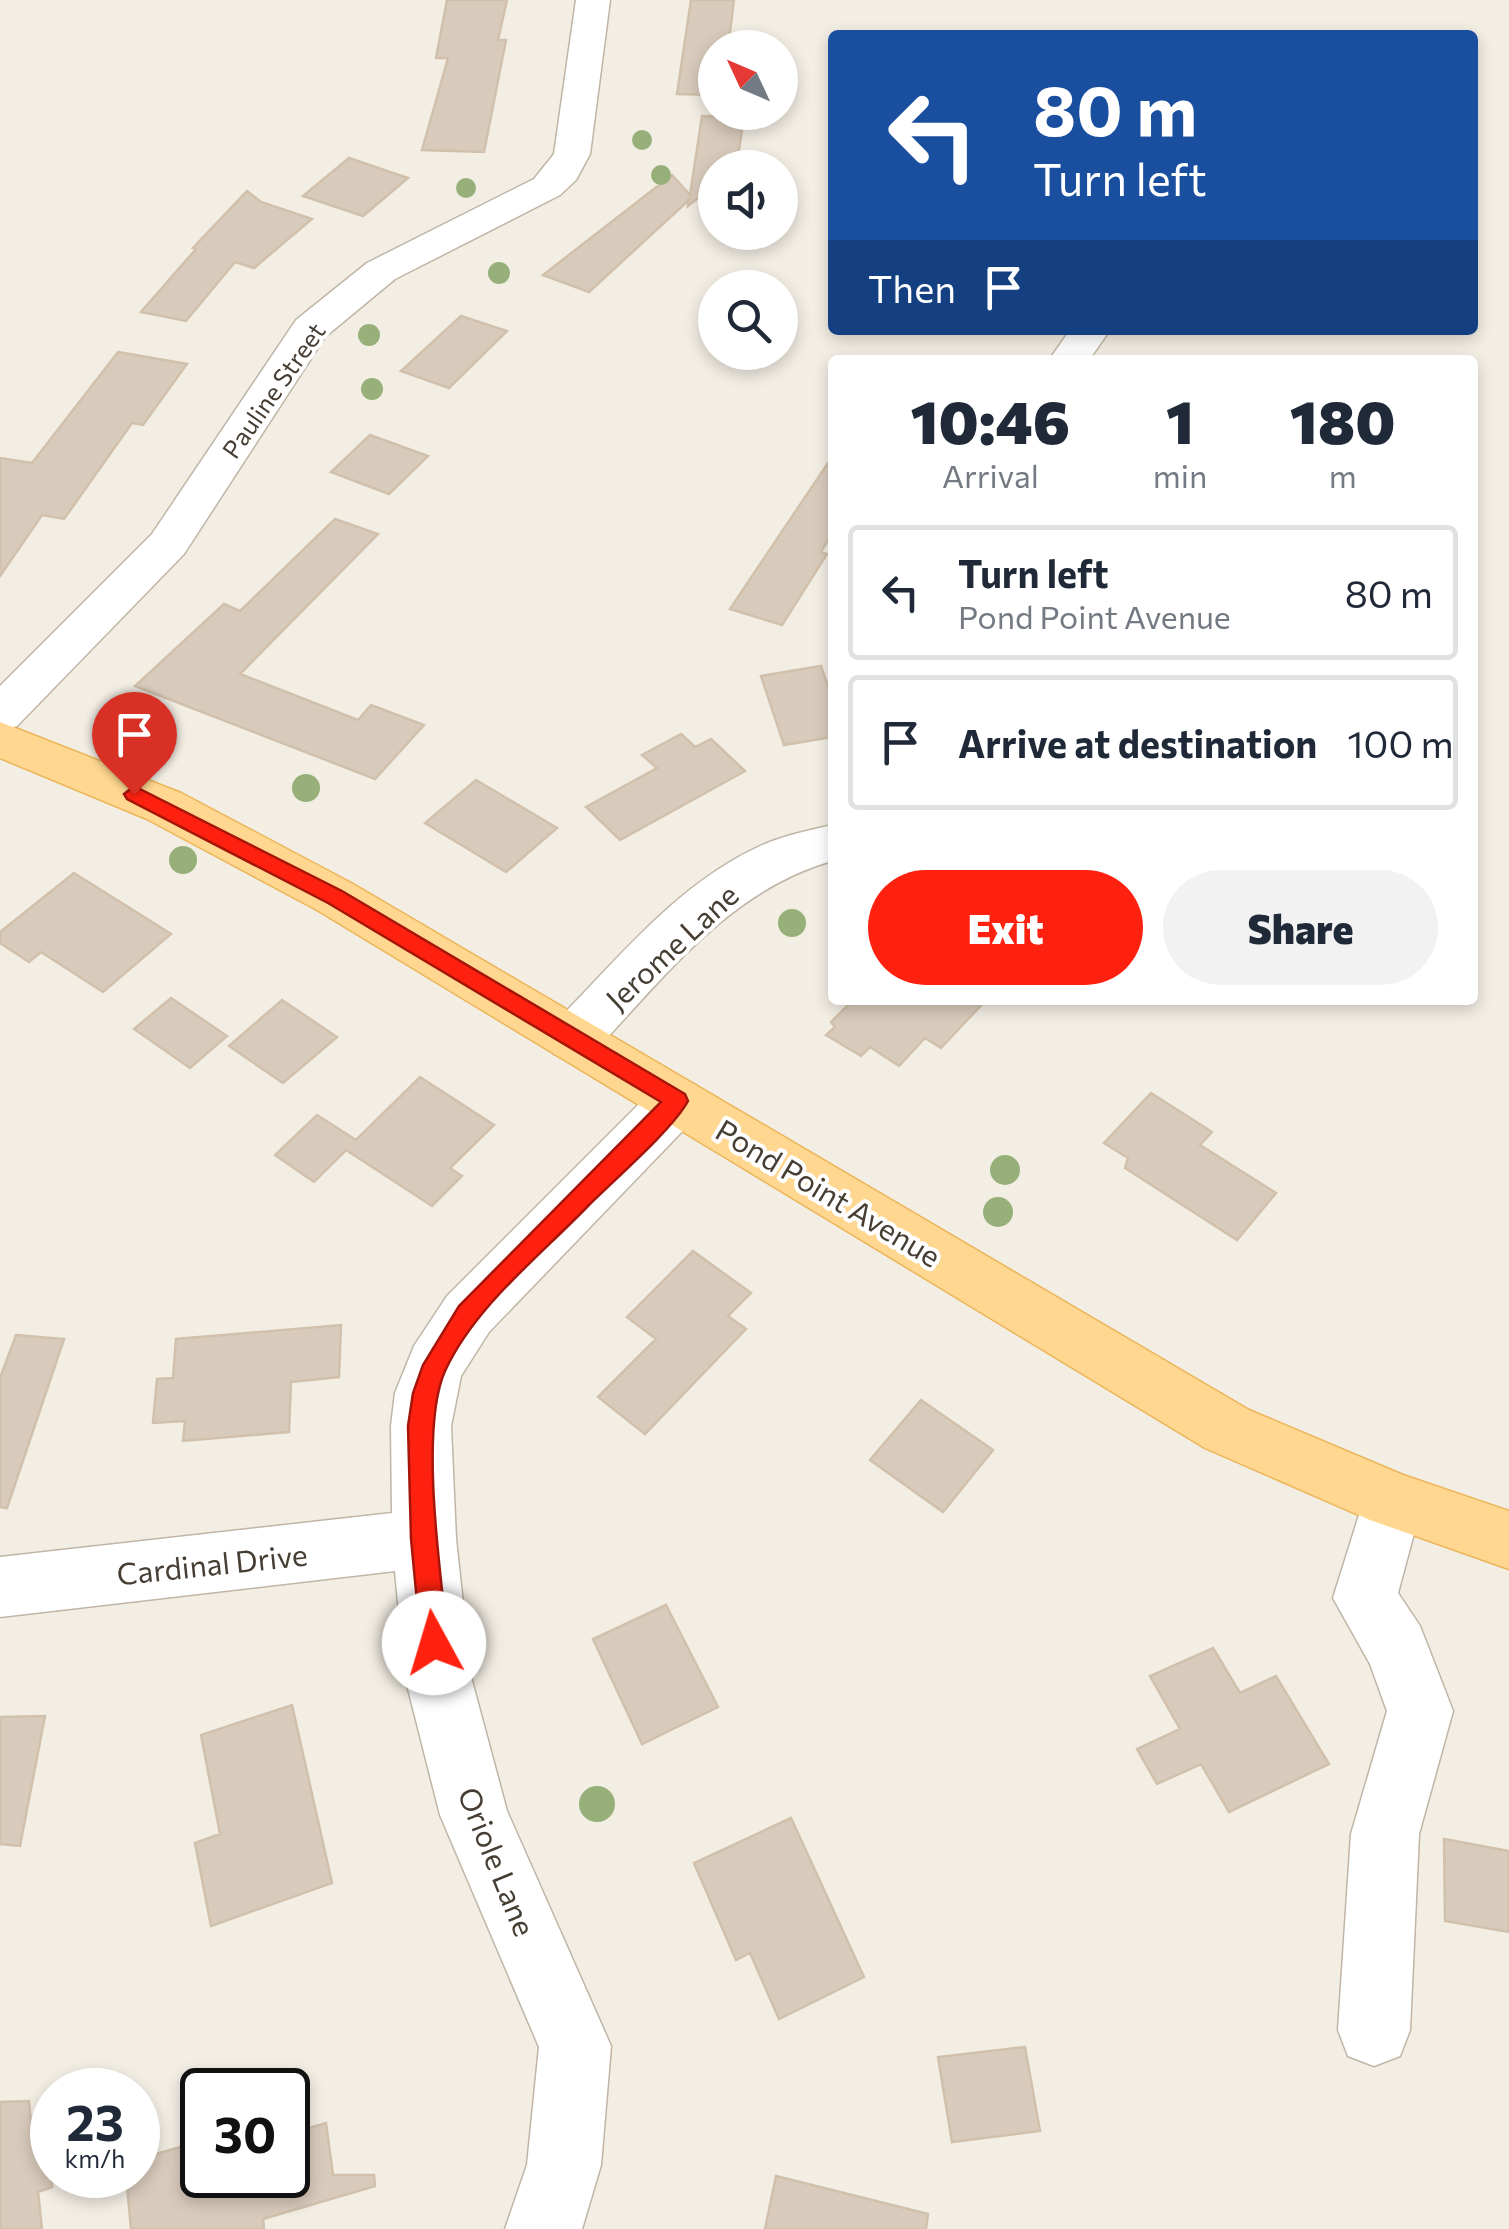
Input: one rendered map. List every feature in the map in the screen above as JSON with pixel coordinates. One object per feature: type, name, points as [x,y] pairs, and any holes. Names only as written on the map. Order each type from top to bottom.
[{"type":"main road","name":"Pond Point Avenue","points":[[0,740],[164,806],[258,854],[1227,1430],[1392,1500],[1509,1540]]},
{"type":"street","name":"Pauline Street","points":[[0,714],[168,544],[310,329],[381,271],[538,192],[563,172],[572,154],[593,0]]},
{"type":"street","name":"Jerome Lane","points":[[573,1039],[690,920],[736,884],[775,860],[828,844]]},
{"type":"street","name":"Oriole Lane","points":[[544,2229],[564,2165],[575,2046],[474,1815],[438,1677],[424,1539],[423,1410],[435,1365],[468,1314],[677,1101]]},
{"type":"street","points":[[1374,2030],[1385,1834],[1420,1711],[1397,1648],[1365,1598],[1392,1500]]},
{"type":"street","name":"Cardinal Drive","points":[[0,1587],[424,1539]]},
{"type":"building","points":[[447,0],[507,0],[498,40],[506,40],[484,152],[422,150],[448,58],[436,58]]},
{"type":"building","points":[[691,0],[734,0],[730,30],[698,30],[698,95],[677,94]]},
{"type":"building","points":[[700,130],[742,130],[739,150],[698,150],[698,198],[688,206],[689,200],[589,292],[543,275],[672,175],[690,195]]},
{"type":"building","points":[[349,158],[408,178],[363,216],[303,196]]},
{"type":"building","points":[[247,191],[261,202],[312,219],[254,268],[235,262],[186,321],[141,312],[196,249],[193,248]]},
{"type":"building","points":[[461,316],[507,331],[449,388],[401,371]]},
{"type":"building","points":[[118,352],[187,364],[143,425],[132,423],[64,519],[42,515],[0,576],[0,458],[32,463]]},
{"type":"building","points":[[370,435],[428,456],[389,494],[331,472]]},
{"type":"building","points":[[828,463],[828,540],[821,552],[827,554],[782,625],[730,609]]},
{"type":"building","points":[[335,519],[378,534],[240,674],[358,720],[371,705],[424,725],[375,779],[135,686],[224,604],[240,611]]},
{"type":"building","points":[[821,666],[828,686],[828,738],[784,745],[761,676]]},
{"type":"building","points":[[681,734],[695,747],[711,739],[745,771],[620,840],[586,807],[657,768],[642,755]]},
{"type":"building","points":[[476,780],[557,828],[506,872],[425,823]]},
{"type":"building","points":[[74,873],[171,934],[103,992],[41,952],[29,962],[0,943],[0,932]]},
{"type":"building","points":[[171,998],[227,1036],[190,1068],[134,1029]]},
{"type":"building","points":[[282,1000],[337,1037],[283,1083],[229,1046]]},
{"type":"building","points":[[848,1005],[981,1005],[941,1048],[925,1038],[899,1066],[870,1047],[861,1056],[826,1035],[835,1027],[831,1022]]},
{"type":"building","points":[[420,1077],[494,1125],[450,1168],[462,1176],[432,1206],[346,1150],[314,1182],[275,1155],[317,1115],[356,1140]]},
{"type":"building","points":[[1151,1093],[1212,1132],[1200,1145],[1276,1193],[1237,1240],[1125,1168],[1128,1158],[1104,1143]]},
{"type":"building","points":[[693,1251],[751,1293],[728,1316],[746,1329],[645,1434],[598,1397],[656,1339],[627,1317]]},
{"type":"building","points":[[341,1325],[339,1377],[291,1382],[289,1432],[183,1441],[185,1421],[153,1423],[157,1379],[173,1378],[176,1339]]},
{"type":"building","points":[[16,1335],[64,1339],[7,1508],[0,1507],[0,1378]]},
{"type":"building","points":[[921,1400],[993,1450],[943,1512],[870,1460]]},
{"type":"building","points":[[666,1605],[718,1707],[642,1744],[593,1639]]},
{"type":"building","points":[[1213,1648],[1240,1693],[1276,1676],[1329,1764],[1229,1812],[1201,1764],[1157,1784],[1137,1749],[1180,1729],[1150,1676]]},
{"type":"building","points":[[292,1705],[332,1883],[211,1926],[195,1843],[220,1834],[201,1735]]},
{"type":"building","points":[[45,1716],[20,1846],[0,1844],[0,1717]]},
{"type":"building","points":[[791,1818],[864,1977],[779,2019],[750,1953],[736,1960],[694,1863]]},
{"type":"building","points":[[1444,1839],[1509,1851],[1509,1932],[1445,1921]]},
{"type":"building","points":[[1025,2047],[1040,2131],[952,2142],[938,2057]]},
{"type":"building","points":[[29,2101],[30,2198],[39,2198],[42,2229],[0,2229],[0,2102]]},
{"type":"building","points":[[326,2123],[333,2175],[374,2175],[375,2186],[263,2219],[264,2229],[131,2229],[128,2198],[160,2198],[160,2153],[180,2147],[180,2198],[310,2198],[310,2128]]},
{"type":"building","points":[[776,2176],[928,2214],[926,2229],[765,2229]]},
{"type":"route","points":[[134,794],[258,854],[335,897],[677,1101],[468,1314],[435,1365],[425,1393],[421,1426],[424,1539],[434,1643]]}]
